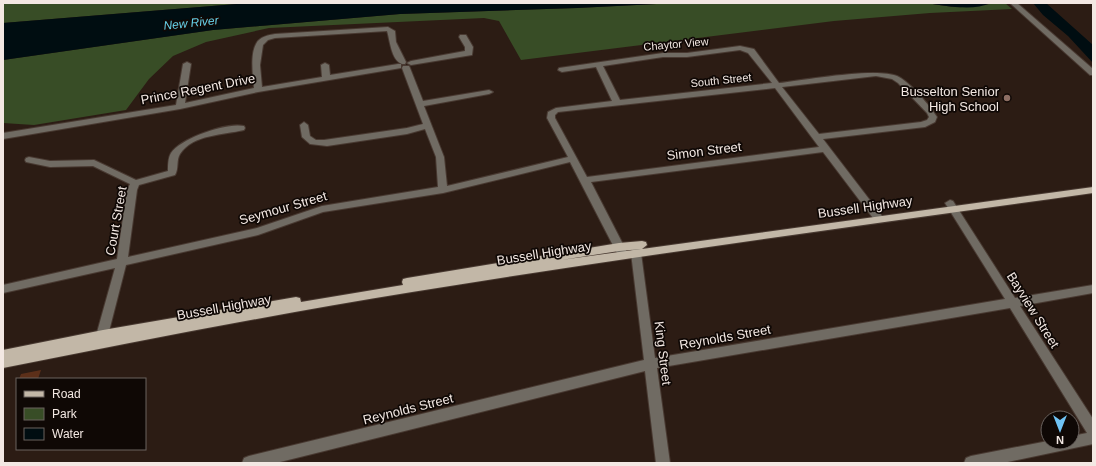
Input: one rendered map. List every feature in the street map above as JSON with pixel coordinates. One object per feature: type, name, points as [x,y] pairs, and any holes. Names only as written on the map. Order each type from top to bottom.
[{"type":"main road","name":"Bussell Highway","points":[[4,358],[101,339],[402,290],[621,251],[952,206],[1093,184]]},
{"type":"main road","name":"Bussell Highway","points":[[952,206],[1093,190]]},
{"type":"street","points":[[1013,3],[1093,73]]},
{"type":"street","points":[[258,90],[256,65],[259,44],[266,38],[275,36],[388,29],[391,31],[392,42],[404,65],[440,157],[443,190]]},
{"type":"street","name":"Prince Regent Drive","points":[[3,136],[180,107],[258,90],[469,53],[469,47],[463,37]]},
{"type":"street","name":"Chaytor View","points":[[562,70],[663,55],[687,56],[745,48],[751,51],[776,85]]},
{"type":"street","points":[[180,107],[187,64]]},
{"type":"street","points":[[326,65],[326,79]]},
{"type":"street","points":[[600,65],[617,103]]},
{"type":"street","name":"South Street","points":[[572,159],[550,118],[551,114],[556,110],[876,74],[894,77],[901,81],[933,117],[931,122],[922,125],[818,137]]},
{"type":"street","points":[[776,85],[878,216]]},
{"type":"street","points":[[420,104],[489,92]]},
{"type":"street","points":[[304,125],[306,137],[310,141],[317,143],[327,143],[407,131],[427,126]]},
{"type":"street","name":"Court Street","points":[[101,339],[122,262],[132,190],[135,183],[172,173],[175,154],[187,143],[211,134],[241,128]]},
{"type":"street","name":"Simon Street","points":[[585,180],[826,149]]},
{"type":"street","points":[[572,159],[585,180],[621,251]]},
{"type":"street","name":"Seymour Street","points":[[3,289],[258,231],[322,209],[443,190],[572,159]]},
{"type":"street","points":[[29,160],[50,164],[94,163],[135,183]]},
{"type":"street","name":"Bayview Street","points":[[952,206],[1093,431]]},
{"type":"street","name":"King Street","points":[[636,249],[663,463]]},
{"type":"street","name":"Reynolds Street","points":[[249,463],[650,364],[1093,290]]},
{"type":"street","points":[[971,463],[1093,438]]},
{"type":"green space","points":[[3,3],[249,3],[3,23]]},
{"type":"green space","points":[[676,3],[924,3],[970,7],[1005,3],[1012,9],[930,13],[834,21],[521,60],[499,21],[484,18],[269,28],[206,42],[173,56],[149,79],[126,110],[34,125],[3,123],[3,60],[213,30],[400,14]]},
{"type":"water","name":"New River","points":[[249,3],[676,3],[400,14],[213,30],[3,60],[3,23]]},
{"type":"water","points":[[924,3],[991,3],[983,6],[967,7]]},
{"type":"water","points":[[1033,3],[1046,3],[1093,45],[1093,63],[1068,36],[1043,15]]},
{"type":"building","points":[[41,370],[38,378],[19,378],[21,374]]},
{"type":"place","name":"Busselton Senior High School","points":[[1007,98]]}]
